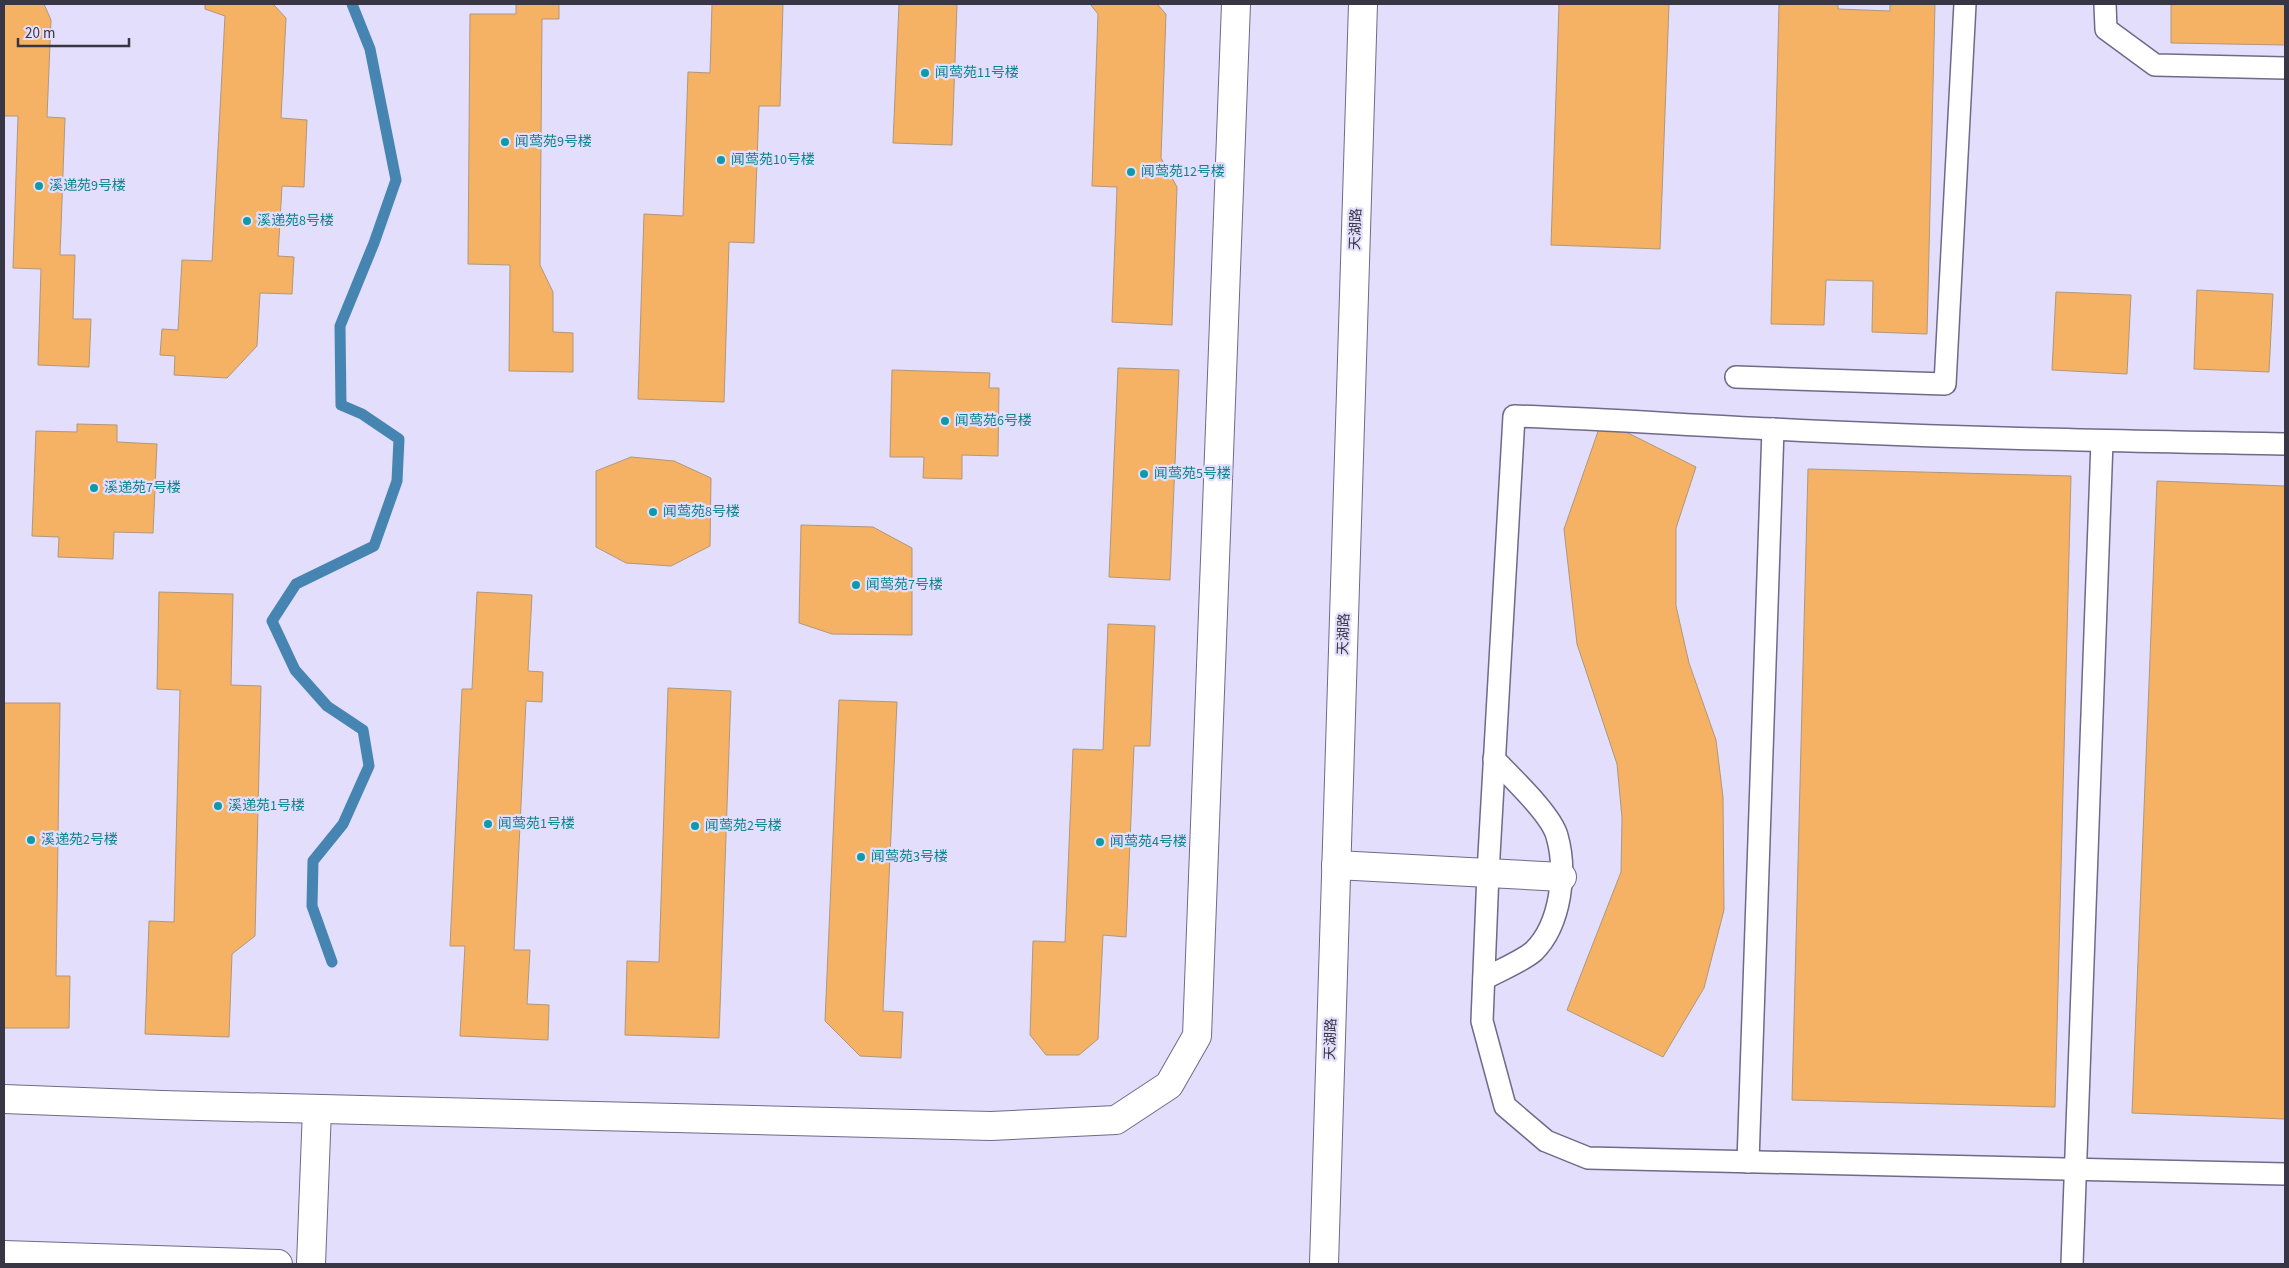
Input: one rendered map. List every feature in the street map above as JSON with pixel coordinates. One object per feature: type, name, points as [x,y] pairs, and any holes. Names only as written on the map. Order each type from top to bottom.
[{"type":"street","points":[[4,1099],[991,1126],[1116,1120],[1169,1085],[1197,1036],[1236,4]]},
{"type":"street","name":"天湖路","points":[[1324,1264],[1363,4]]},
{"type":"street","points":[[1336,865],[1562,877]]},
{"type":"street","points":[[311,1264],[317,1109]]},
{"type":"street","points":[[4,1255],[278,1264]]},
{"type":"lane","points":[[1736,377],[1945,384],[1965,4]]},
{"type":"lane","points":[[2106,4],[2106,29],[2155,65],[2285,68]]},
{"type":"lane","points":[[2285,444],[2102,441],[1773,429],[1627,419],[1514,416],[1494,759],[1482,1022],[1505,1106],[1546,1141],[1588,1158],[2285,1174]]},
{"type":"lane","points":[[1748,1162],[1773,429]]},
{"type":"lane","points":[[2072,1264],[2077,1170],[2102,441]]},
{"type":"lane","points":[[1484,979],[1534,951],[1556,915],[1562,877],[1557,834],[1533,800],[1494,759]]},
{"type":"building","name":"溪递苑9号楼","points":[[4,4],[44,4],[51,20],[47,117],[65,118],[60,255],[75,255],[73,319],[91,319],[89,367],[38,365],[41,269],[13,268],[18,116],[4,116]]},
{"type":"building","name":"溪递苑8号楼","points":[[205,4],[273,4],[286,18],[281,118],[307,120],[304,187],[282,186],[278,256],[294,257],[292,294],[260,293],[257,346],[227,378],[174,375],[175,356],[160,355],[162,329],[178,330],[182,260],[212,261],[225,16],[205,9]]},
{"type":"building","name":"闻莺苑9号楼","points":[[516,4],[559,4],[559,19],[542,19],[540,265],[553,292],[553,332],[573,333],[573,372],[509,371],[510,265],[468,264],[470,14],[516,14]]},
{"type":"building","name":"闻莺苑10号楼","points":[[712,4],[783,4],[780,106],[759,106],[754,243],[729,242],[724,402],[638,399],[644,214],[683,216],[688,72],[710,73]]},
{"type":"building","name":"闻莺苑11号楼","points":[[899,4],[957,4],[952,145],[893,143]]},
{"type":"building","name":"闻莺苑12号楼","points":[[1090,4],[1157,4],[1166,14],[1161,158],[1177,187],[1172,325],[1112,322],[1117,187],[1092,186],[1098,14]]},
{"type":"building","points":[[1559,4],[1669,4],[1660,249],[1551,245]]},
{"type":"building","points":[[1779,4],[1838,4],[1838,9],[1890,11],[1890,4],[1935,4],[1927,334],[1872,332],[1873,281],[1826,280],[1824,325],[1771,324]]},
{"type":"building","points":[[2171,4],[2285,4],[2285,45],[2171,43]]},
{"type":"building","points":[[2197,290],[2273,294],[2269,372],[2194,369]]},
{"type":"building","points":[[2056,292],[2131,295],[2127,374],[2052,370]]},
{"type":"building","name":"闻莺苑5号楼","points":[[1118,368],[1179,370],[1170,580],[1109,577]]},
{"type":"building","name":"闻莺苑6号楼","points":[[892,370],[990,373],[989,388],[999,388],[998,456],[962,455],[962,479],[923,478],[924,457],[890,457]]},
{"type":"building","points":[[1602,420],[1696,467],[1676,528],[1676,606],[1689,663],[1716,740],[1723,797],[1724,910],[1704,988],[1663,1057],[1567,1010],[1621,872],[1622,818],[1617,764],[1577,644],[1564,529]]},
{"type":"building","name":"溪递苑7号楼","points":[[77,424],[117,425],[117,442],[157,444],[153,533],[114,532],[113,559],[58,557],[59,537],[32,536],[36,431],[77,432]]},
{"type":"building","name":"闻莺苑8号楼","points":[[631,457],[674,461],[711,478],[710,546],[671,566],[626,563],[596,547],[596,471]]},
{"type":"building","points":[[1808,469],[2071,476],[2055,1107],[1792,1100]]},
{"type":"building","points":[[2157,481],[2285,486],[2285,1119],[2132,1113]]},
{"type":"building","name":"闻莺苑7号楼","points":[[801,525],[873,527],[912,548],[912,635],[832,634],[799,623]]},
{"type":"building","name":"溪递苑1号楼","points":[[159,592],[233,594],[231,685],[261,686],[255,936],[232,954],[229,1037],[145,1034],[149,921],[174,922],[180,690],[157,689]]},
{"type":"building","name":"闻莺苑1号楼","points":[[477,592],[532,595],[528,671],[543,672],[542,702],[526,701],[514,950],[530,950],[527,1004],[549,1005],[548,1040],[460,1036],[465,946],[450,946],[462,689],[472,689]]},
{"type":"building","name":"闻莺苑4号楼","points":[[1108,624],[1155,626],[1150,746],[1134,746],[1126,937],[1103,935],[1098,1039],[1079,1055],[1046,1055],[1030,1035],[1033,941],[1065,942],[1073,749],[1103,750]]},
{"type":"building","name":"闻莺苑2号楼","points":[[668,688],[731,691],[719,1038],[625,1035],[627,961],[659,962]]},
{"type":"building","name":"闻莺苑3号楼","points":[[839,700],[897,702],[883,1011],[903,1012],[901,1058],[860,1056],[825,1021]]},
{"type":"building","name":"溪递苑2号楼","points":[[4,703],[60,703],[56,976],[70,976],[69,1028],[4,1028]]},
{"type":"waterway","points":[[332,962],[312,906],[313,861],[343,824],[369,766],[363,730],[327,706],[295,670],[272,621],[296,584],[374,546],[397,481],[399,439],[362,414],[341,405],[340,326],[374,243],[396,180],[370,49],[352,4]]},
{"type":"place","name":"闻莺苑11号楼","points":[[925,73]]},
{"type":"place","name":"闻莺苑9号楼","points":[[505,142]]},
{"type":"place","name":"闻莺苑10号楼","points":[[721,160]]},
{"type":"place","name":"闻莺苑12号楼","points":[[1131,172]]},
{"type":"place","name":"溪递苑9号楼","points":[[39,186]]},
{"type":"place","name":"溪递苑8号楼","points":[[247,221]]},
{"type":"place","name":"闻莺苑6号楼","points":[[945,421]]},
{"type":"place","name":"闻莺苑5号楼","points":[[1144,474]]},
{"type":"place","name":"溪递苑7号楼","points":[[94,488]]},
{"type":"place","name":"闻莺苑8号楼","points":[[653,512]]},
{"type":"place","name":"闻莺苑7号楼","points":[[856,585]]},
{"type":"place","name":"溪递苑1号楼","points":[[218,806]]},
{"type":"place","name":"闻莺苑1号楼","points":[[488,824]]},
{"type":"place","name":"闻莺苑2号楼","points":[[695,826]]},
{"type":"place","name":"溪递苑2号楼","points":[[31,840]]},
{"type":"place","name":"闻莺苑4号楼","points":[[1100,842]]},
{"type":"place","name":"闻莺苑3号楼","points":[[861,857]]}]
